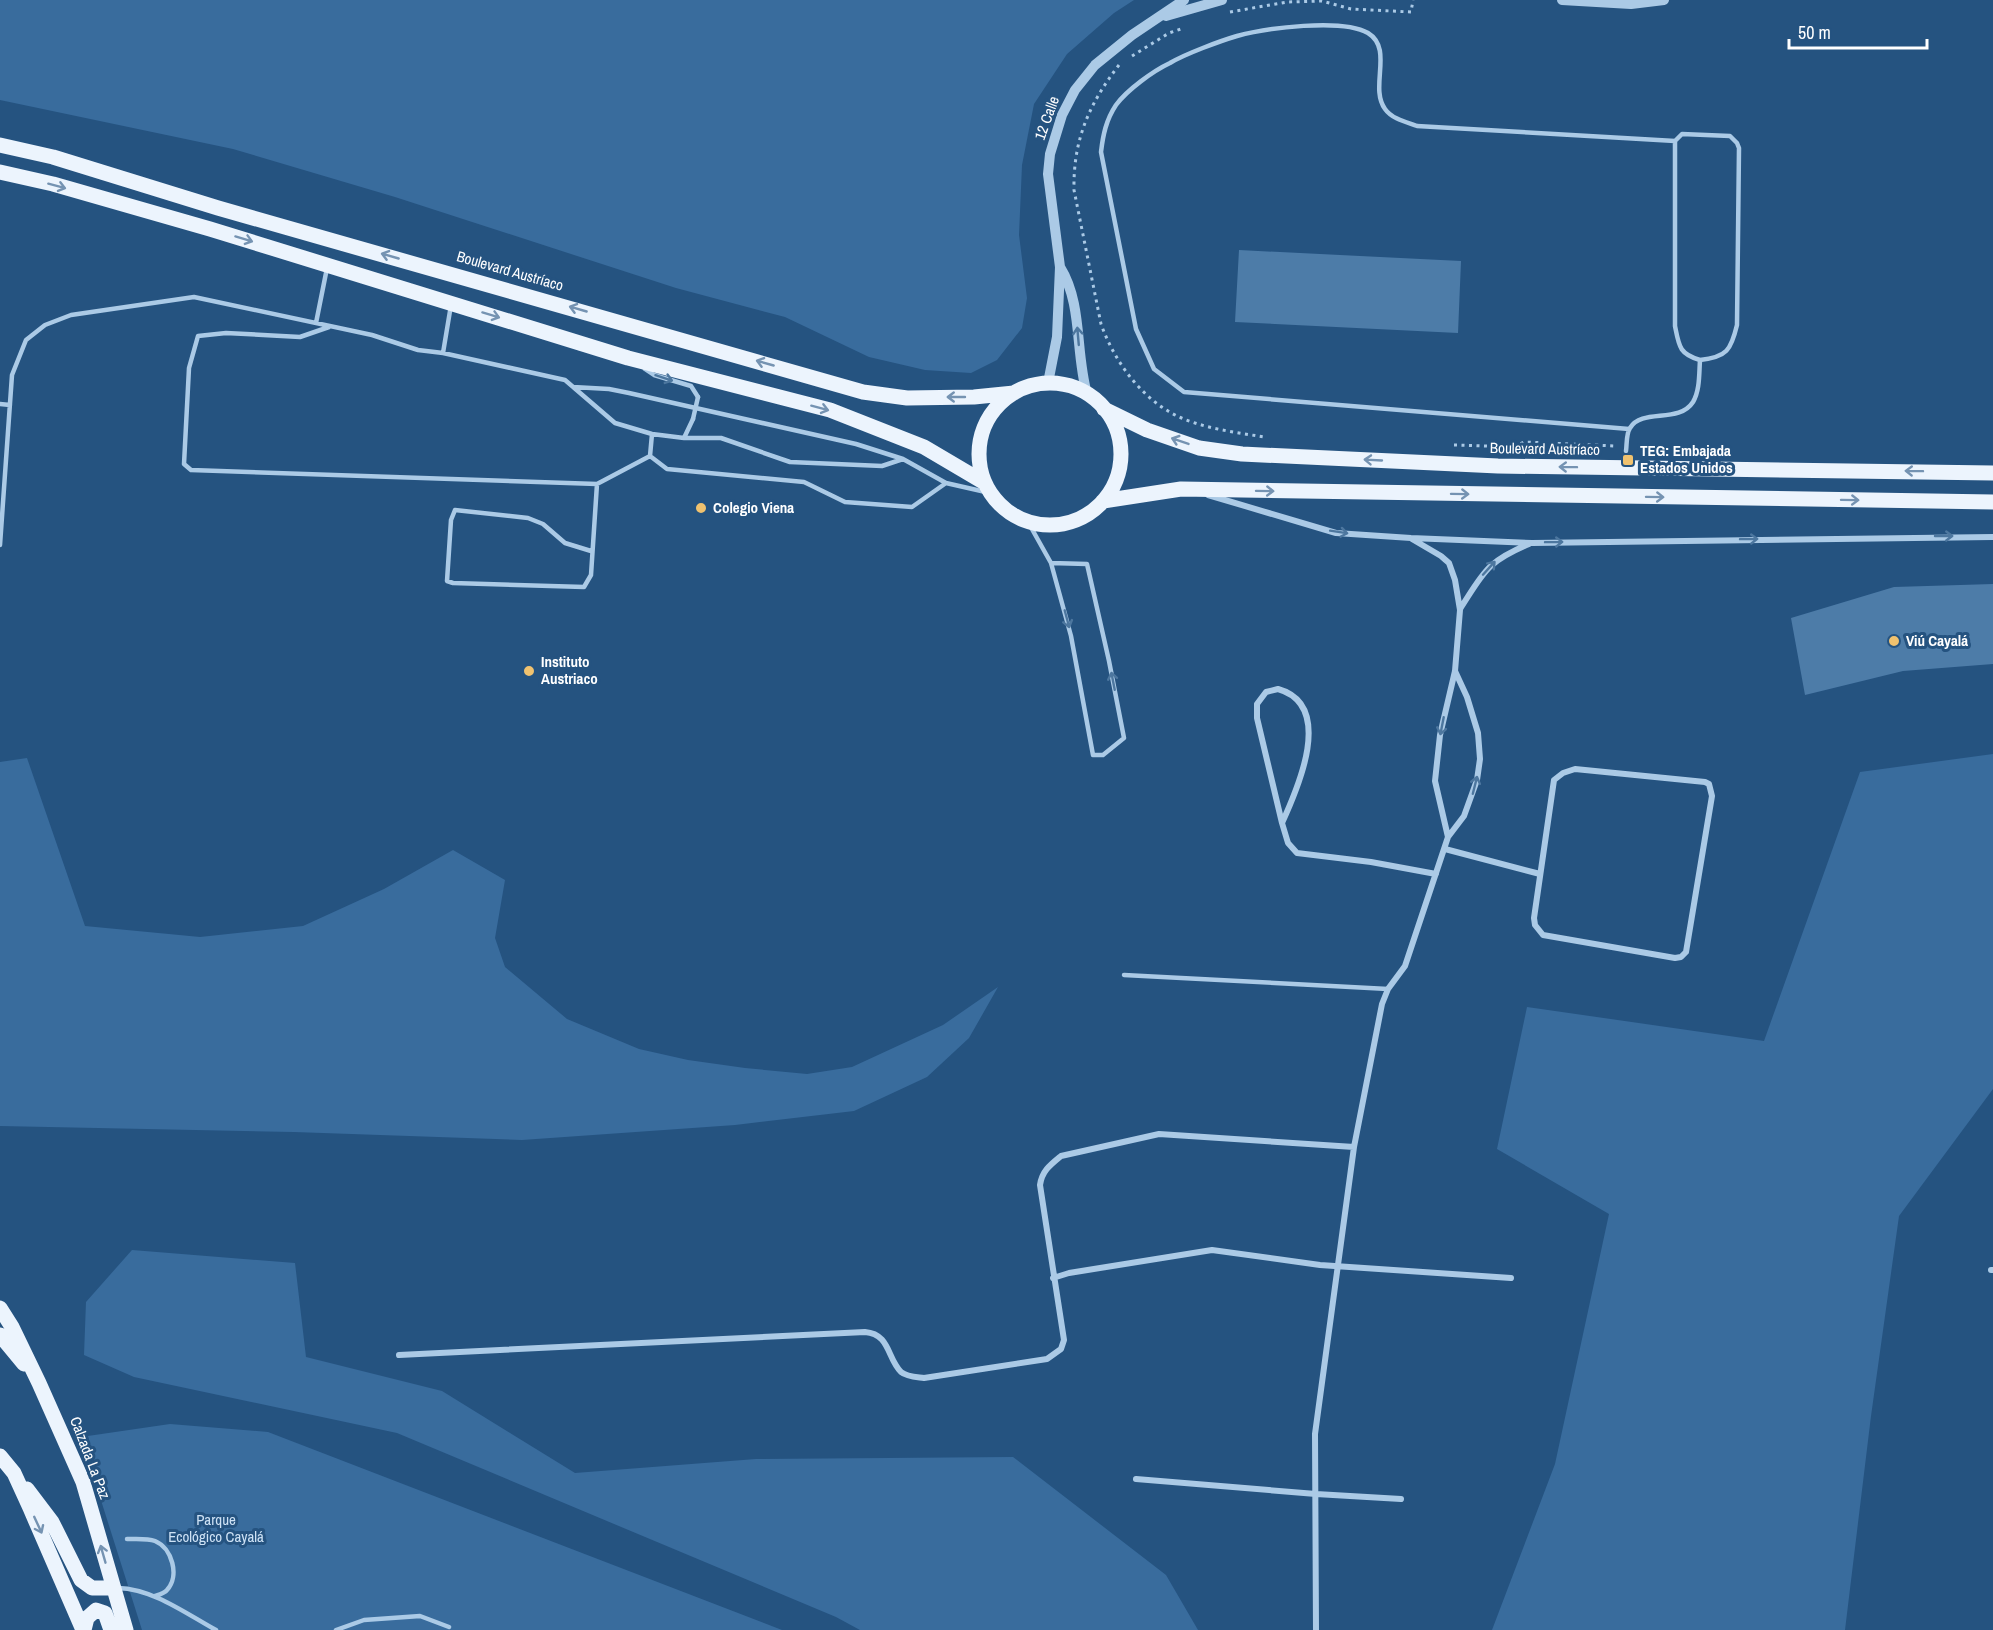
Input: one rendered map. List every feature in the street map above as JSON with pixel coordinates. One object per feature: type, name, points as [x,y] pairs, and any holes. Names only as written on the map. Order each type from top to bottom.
[{"type":"main road","name":"Boulevard Austríaco","points":[[0,145],[53,157],[218,208],[863,392],[907,398],[974,397],[1014,393]]},
{"type":"main road","points":[[0,172],[53,184],[210,229],[628,357],[830,410],[924,447],[988,488],[1009,513],[1028,522],[1051,526],[1066,524],[1087,515],[1103,501],[1116,480],[1120,455],[1116,431],[1104,409],[1087,394],[1070,386],[1048,383],[1035,385],[1005,399],[990,417],[981,438],[979,460],[988,488]]},
{"type":"main road","name":"Boulevard Austríaco","points":[[1104,409],[1147,430],[1200,448],[1242,454],[1498,466],[1993,473]]},
{"type":"main road","points":[[1103,501],[1181,489],[1993,502]]},
{"type":"main road","name":"Calzada La Paz","points":[[0,1308],[12,1327],[39,1383],[83,1482],[126,1630]]},
{"type":"main road","points":[[0,1335],[39,1383]]},
{"type":"main road","points":[[0,1456],[43,1507],[81,1580],[92,1588],[113,1588]]},
{"type":"main road","points":[[14,1473],[49,1548],[83,1630]]},
{"type":"main road","points":[[83,1630],[87,1618],[96,1610],[105,1614],[111,1630]]},
{"type":"street","name":"12 Calle","points":[[1048,383],[1057,337],[1060,267],[1048,174],[1050,154],[1062,116],[1075,90],[1095,65],[1132,35],[1184,0]]},
{"type":"street","name":"12 Calle","points":[[1158,19],[1222,0]]},
{"type":"street","points":[[1562,0],[1630,4],[1664,0]]},
{"type":"street","name":"12 Calle","points":[[1060,267],[1068,280],[1073,298],[1080,368],[1087,394]]},
{"type":"street","points":[[1181,489],[1225,499],[1336,533],[1412,538],[1532,543],[1993,537]]},
{"type":"street","points":[[1412,538],[1449,563],[1455,580],[1460,609],[1455,671],[1440,735],[1435,781],[1448,837]]},
{"type":"street","points":[[1460,609],[1488,566],[1508,553],[1532,543]]},
{"type":"street","points":[[1316,1630],[1315,1434],[1336,1266],[1354,1147],[1378,1017],[1388,989],[1406,966],[1448,837],[1464,816],[1471,799],[1480,759],[1478,733],[1455,671]]},
{"type":"street","points":[[1282,823],[1295,795],[1305,760],[1308,748],[1308,722],[1303,706],[1297,698],[1278,689],[1266,692],[1257,704],[1257,718],[1282,823],[1288,843],[1297,853],[1371,862],[1436,874]]},
{"type":"street","points":[[1575,769],[1708,784],[1712,796],[1686,952],[1681,957],[1675,958],[1543,935],[1535,925],[1534,918],[1540,874],[1554,780],[1563,773],[1575,769]]},
{"type":"street","points":[[1445,849],[1540,874]]},
{"type":"street","points":[[399,1355],[865,1332],[875,1333],[881,1338],[902,1372],[912,1377],[924,1378],[1047,1359],[1061,1349],[1064,1340],[1040,1185],[1042,1175],[1048,1166],[1060,1156],[1159,1134],[1354,1147]]},
{"type":"street","points":[[1053,1278],[1069,1273],[1212,1250],[1336,1266],[1511,1278]]},
{"type":"street","points":[[1136,1479],[1401,1499]]},
{"type":"lane","points":[[1629,429],[1184,392],[1154,369],[1136,329],[1101,152],[1105,127],[1117,104],[1136,86],[1170,63],[1238,36],[1280,29],[1333,25],[1366,32],[1377,40],[1380,49],[1380,95],[1385,109],[1399,120],[1417,126],[1675,141]]},
{"type":"lane","points":[[1682,134],[1730,136],[1739,148],[1737,325],[1733,343],[1724,352],[1716,358],[1700,360],[1686,356],[1679,345],[1675,326],[1675,141],[1682,134]]},
{"type":"lane","points":[[316,323],[327,265]]},
{"type":"lane","points":[[0,545],[12,375],[26,340],[45,325],[71,315],[194,297],[372,335],[418,350],[443,352],[565,380],[615,423],[652,434],[684,438],[721,438],[790,462],[882,466],[903,459]]},
{"type":"lane","points":[[443,352],[452,303]]},
{"type":"lane","points":[[331,326],[300,337],[226,333],[198,336],[189,368],[184,464],[191,470],[597,484],[650,456]]},
{"type":"lane","points":[[628,357],[654,375],[692,387],[698,397],[693,419],[684,438]]},
{"type":"lane","points":[[1626,449],[1629,429],[1641,419],[1672,415],[1689,407],[1698,390],[1700,360]]},
{"type":"lane","points":[[573,387],[609,389],[629,393],[856,444],[903,459],[946,483],[988,488]]},
{"type":"lane","points":[[0,404],[10,405]]},
{"type":"lane","points":[[650,456],[652,434]]},
{"type":"lane","points":[[650,456],[667,469],[804,482],[845,502],[912,507],[946,483]]},
{"type":"lane","points":[[591,551],[565,543],[543,524],[528,518],[455,510],[451,520],[447,581],[453,584],[584,587],[591,575],[597,484]]},
{"type":"lane","points":[[1028,522],[1051,563],[1071,636],[1093,755],[1103,755],[1124,738],[1087,564],[1051,563]]},
{"type":"lane","points":[[1125,975],[1388,989]]},
{"type":"lane","points":[[127,1539],[154,1540],[167,1550],[171,1559],[173,1576],[167,1590],[155,1596]]},
{"type":"lane","points":[[113,1588],[129,1588],[155,1596],[216,1630]]},
{"type":"lane","points":[[336,1630],[364,1620],[420,1616],[449,1627]]},
{"type":"path","points":[[1224,14],[1287,2],[1309,1],[1328,2],[1351,9],[1411,12],[1413,0]]},
{"type":"path","points":[[1128,59],[1169,33],[1191,25]]},
{"type":"path","points":[[1120,64],[1102,88],[1085,119],[1078,142],[1074,174],[1074,190],[1101,324],[1108,343],[1121,365],[1137,385],[1170,413],[1192,422],[1270,438]]},
{"type":"path","points":[[1444,445],[1514,447],[1524,442],[1626,449]]},
{"type":"green space","points":[[0,0],[1134,0],[1114,13],[1067,54],[1034,104],[1022,165],[1019,235],[1027,298],[1022,328],[997,360],[971,373],[925,370],[869,357],[785,317],[676,288],[395,197],[233,149],[0,100]]},
{"type":"green space","points":[[1993,754],[1993,1089],[1899,1216],[1871,1416],[1845,1630],[1492,1630],[1555,1464],[1609,1214],[1497,1149],[1527,1007],[1764,1041],[1860,772]]},
{"type":"green space","points":[[27,758],[85,926],[200,937],[303,926],[384,889],[453,850],[505,880],[495,938],[505,967],[567,1019],[639,1049],[688,1060],[807,1074],[852,1067],[943,1025],[998,987],[969,1038],[927,1077],[854,1111],[735,1125],[522,1140],[294,1132],[0,1126],[0,762]]},
{"type":"green space","points":[[132,1250],[295,1263],[306,1357],[442,1391],[575,1473],[756,1459],[1013,1457],[1166,1575],[1198,1630],[860,1630],[836,1617],[397,1433],[134,1377],[84,1355],[86,1302]]},
{"type":"green space","name":"Parque Ecológico Cayalá","points":[[170,1424],[268,1432],[782,1630],[142,1630],[81,1437]]},
{"type":"building","points":[[1239,250],[1461,261],[1458,333],[1235,322]]},
{"type":"building","name":"Viú Cayalá","points":[[1993,584],[1993,664],[1903,671],[1805,695],[1791,618],[1894,587]]},
{"type":"place","name":"TEG: Embajada Estados Unidos","points":[[1628,460]]},
{"type":"place","name":"Colegio Viena","points":[[701,508]]},
{"type":"place","name":"Viú Cayalá","points":[[1894,641]]},
{"type":"place","name":"Instituto Austriaco","points":[[529,671]]}]
